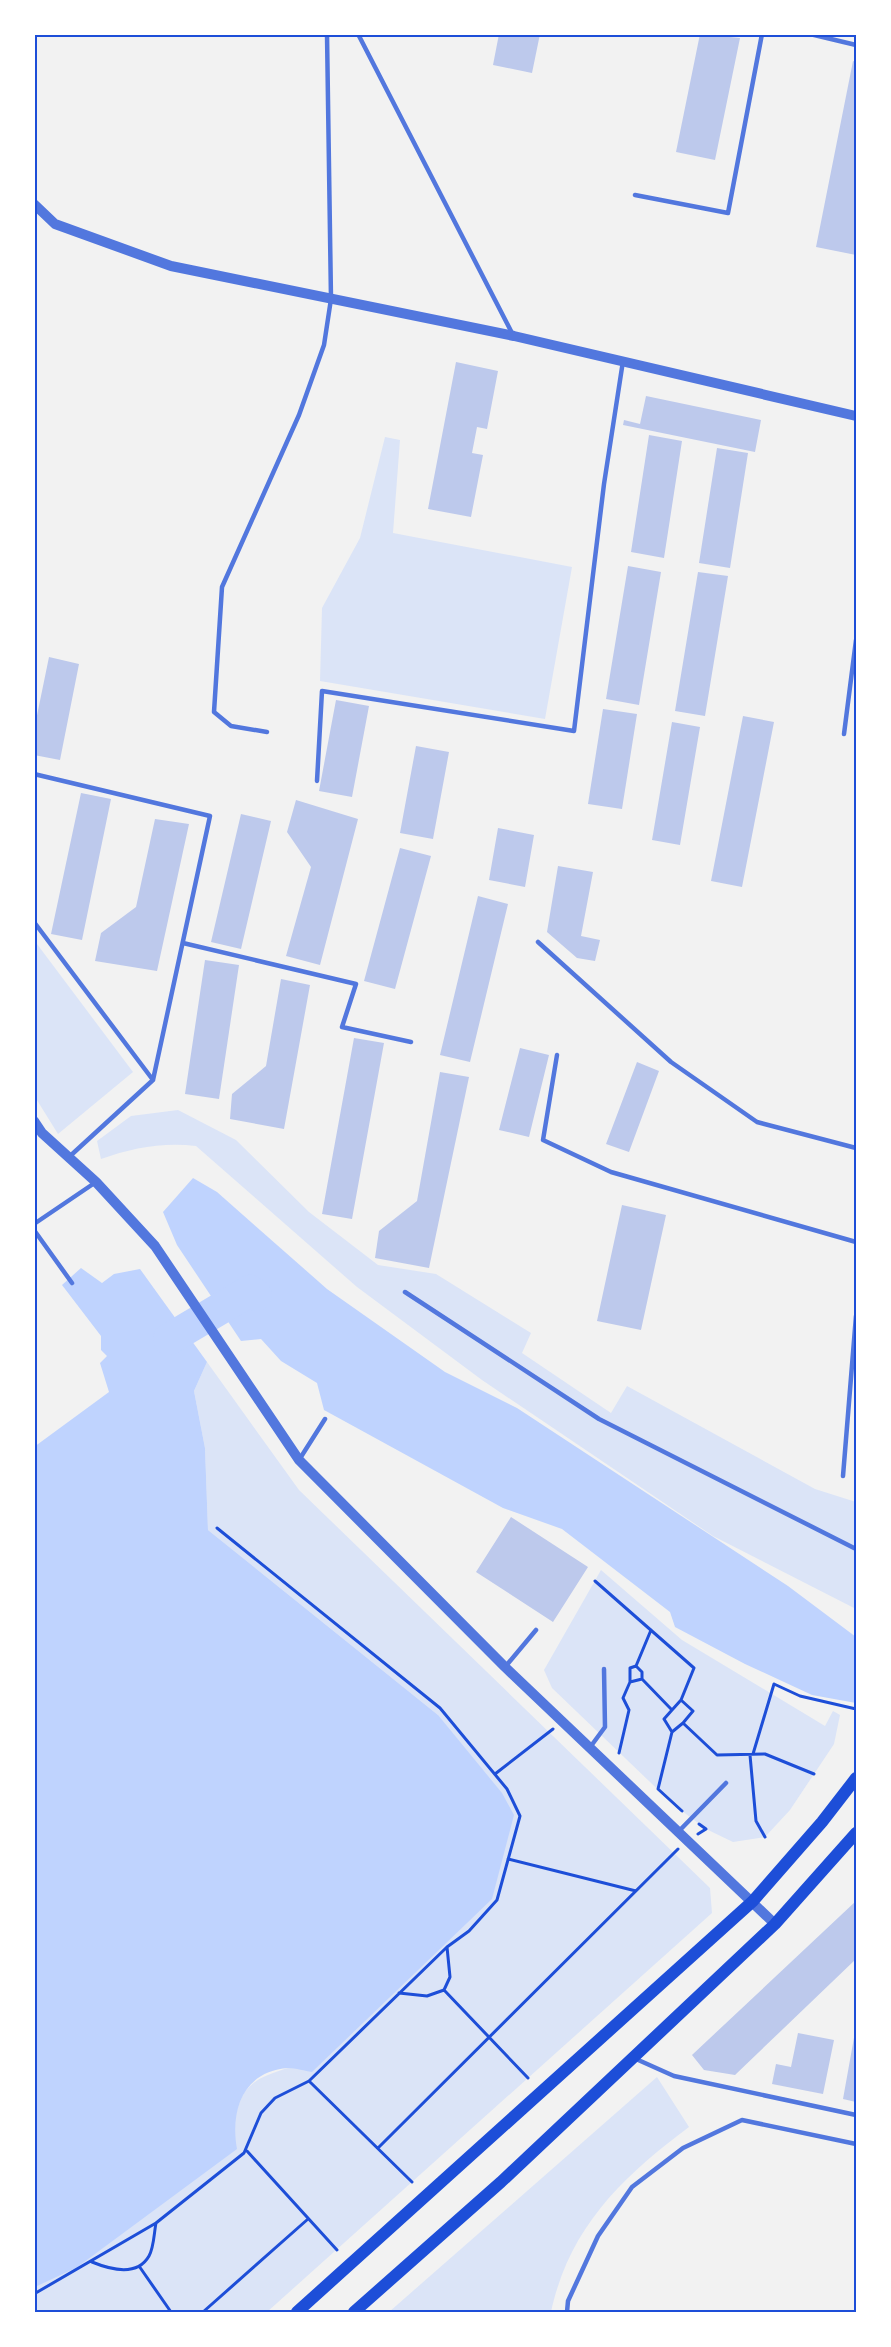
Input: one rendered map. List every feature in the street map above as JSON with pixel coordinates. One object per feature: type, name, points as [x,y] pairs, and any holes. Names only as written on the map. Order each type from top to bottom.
[{"type":"main road","points":[[297,2313],[753,1901],[822,1822],[856,1778]]},
{"type":"main road","points":[[354,2313],[501,2182],[775,1924],[856,1833]]},
{"type":"street","points":[[34,204],[55,224],[171,266],[514,336],[856,416]]},
{"type":"street","points":[[34,1121],[42,1133],[96,1182],[155,1246],[299,1460],[505,1667],[775,1924]]},
{"type":"lane","points":[[267,732],[231,726],[214,712],[222,587],[298,415],[324,345],[331,299],[327,34]]},
{"type":"lane","points":[[358,34],[514,336]]},
{"type":"lane","points":[[635,195],[728,213],[762,34]]},
{"type":"lane","points":[[810,34],[856,45]]},
{"type":"lane","points":[[845,42],[847,34]]},
{"type":"lane","points":[[317,781],[322,691],[574,731],[604,484],[623,361]]},
{"type":"lane","points":[[844,734],[856,640]]},
{"type":"lane","points":[[34,774],[210,816],[153,1080],[69,1157]]},
{"type":"lane","points":[[34,922],[153,1080]]},
{"type":"lane","points":[[538,942],[671,1062],[756,1122],[856,1148]]},
{"type":"lane","points":[[183,943],[356,984],[342,1027],[411,1042]]},
{"type":"lane","points":[[557,1055],[543,1140],[611,1172],[856,1242]]},
{"type":"lane","points":[[34,1224],[96,1182]]},
{"type":"lane","points":[[34,1230],[72,1283]]},
{"type":"lane","points":[[405,1292],[599,1419],[856,1549]]},
{"type":"lane","points":[[843,1476],[856,1316]]},
{"type":"lane","points":[[299,1460],[325,1419]]},
{"type":"lane","points":[[505,1667],[536,1630]]},
{"type":"lane","points":[[590,1747],[604,1727],[604,1669]]},
{"type":"lane","points":[[679,1831],[726,1784]]},
{"type":"lane","points":[[633,2057],[674,2076],[856,2115]]},
{"type":"lane","points":[[567,2313],[568,2301],[598,2236],[633,2187],[683,2148],[742,2120],[856,2144]]},
{"type":"path","points":[[34,2294],[156,2223],[247,2150],[261,2113],[275,2098],[309,2081],[447,1947],[469,1931],[497,1900],[520,1816],[507,1789],[440,1708],[217,1528]]},
{"type":"path","points":[[595,1581],[694,1668],[681,1700],[664,1719],[672,1732]]},
{"type":"path","points":[[619,1753],[629,1710],[623,1698],[630,1682],[630,1668],[636,1666],[651,1630]]},
{"type":"path","points":[[636,1666],[642,1672],[642,1679],[672,1710]]},
{"type":"path","points":[[630,1682],[642,1679]]},
{"type":"path","points":[[765,1837],[756,1821],[752,1754],[774,1684],[800,1696],[856,1709]]},
{"type":"path","points":[[378,2148],[688,1840],[706,1829],[658,1790],[672,1732],[693,1711],[681,1700]]},
{"type":"path","points":[[495,1774],[562,1722]]},
{"type":"path","points":[[683,1723],[717,1755],[765,1754],[814,1774]]},
{"type":"path","points":[[508,1859],[636,1891]]},
{"type":"path","points":[[399,1993],[427,1996],[444,1990],[450,1977],[447,1947]]},
{"type":"path","points":[[444,1990],[528,2078]]},
{"type":"path","points":[[309,2081],[412,2182]]},
{"type":"path","points":[[247,2150],[337,2250]]},
{"type":"path","points":[[203,2313],[308,2219]]},
{"type":"path","points":[[92,2262],[111,2269],[139,2266],[149,2256],[156,2223]]},
{"type":"path","points":[[139,2266],[171,2313]]},
{"type":"shaded area","points":[[385,437],[400,440],[393,533],[572,567],[545,719],[320,681],[322,608],[360,538]]},
{"type":"shaded area","points":[[34,940],[133,1072],[58,1134],[35,1097]]},
{"type":"shaded area","points":[[178,1110],[236,1140],[309,1212],[378,1265],[436,1274],[531,1333],[522,1353],[611,1413],[627,1386],[815,1489],[856,1502],[856,1609],[713,1536],[482,1380],[357,1287],[196,1146],[148,1147],[101,1159],[97,1141],[131,1116]]},
{"type":"shaded area","points":[[207,1362],[299,1490],[710,1888],[712,1913],[267,2312],[35,2312],[34,2287],[76,2268],[233,2130],[239,2105],[248,2088],[274,2072],[288,2068],[438,1715],[208,1530],[205,1448],[194,1391]]},
{"type":"shaded area","points":[[601,1570],[682,1640],[825,1726],[833,1711],[840,1715],[834,1744],[790,1810],[765,1837],[733,1842],[706,1829],[674,1805],[552,1688],[544,1670]]},
{"type":"shaded area","points":[[657,2077],[689,2127],[642,2165],[602,2207],[585,2230],[571,2255],[559,2282],[551,2312],[389,2312]]},
{"type":"water","points":[[193,1178],[217,1192],[327,1289],[445,1372],[517,1408],[788,1586],[856,1637],[856,1703],[812,1695],[745,1664],[675,1627],[670,1612],[562,1529],[503,1508],[324,1410],[317,1383],[281,1361],[261,1339],[241,1341],[177,1245],[163,1212]]},
{"type":"water","points":[[81,1268],[102,1283],[114,1274],[140,1269],[207,1362],[194,1391],[205,1448],[208,1530],[438,1715],[502,1793],[514,1815],[492,1899],[312,2072],[288,2068],[273,2071],[250,2085],[238,2107],[235,2135],[237,2149],[76,2268],[35,2287],[34,1447],[109,1392],[100,1363],[107,1356],[101,1350],[101,1336],[62,1285]]},
{"type":"building","points":[[499,34],[540,34],[532,73],[493,65]]},
{"type":"building","points":[[700,34],[740,38],[715,160],[676,152]]},
{"type":"building","points":[[853,61],[856,62],[856,255],[816,247]]},
{"type":"building","points":[[456,362],[498,371],[487,429],[477,427],[472,453],[483,455],[471,517],[428,509]]},
{"type":"building","points":[[646,396],[761,420],[755,452],[623,425],[624,420],[640,424]]},
{"type":"building","points":[[649,435],[682,441],[664,558],[631,552]]},
{"type":"building","points":[[717,448],[748,453],[730,568],[699,563]]},
{"type":"building","points":[[628,566],[661,572],[639,705],[606,699]]},
{"type":"building","points":[[698,572],[728,576],[705,716],[675,711]]},
{"type":"building","points":[[49,657],[79,664],[60,760],[34,755],[34,730]]},
{"type":"building","points":[[336,700],[369,706],[352,797],[319,791]]},
{"type":"building","points":[[603,709],[637,714],[622,809],[588,804]]},
{"type":"building","points":[[743,716],[774,722],[742,887],[711,881]]},
{"type":"building","points":[[672,722],[700,727],[680,845],[652,840]]},
{"type":"building","points":[[416,746],[449,752],[433,839],[400,833]]},
{"type":"building","points":[[81,793],[111,799],[82,940],[51,934]]},
{"type":"building","points":[[296,800],[358,819],[320,965],[286,956],[311,867],[287,832]]},
{"type":"building","points":[[241,814],[271,821],[241,949],[211,942]]},
{"type":"building","points":[[155,819],[189,824],[157,971],[95,961],[101,933],[136,907]]},
{"type":"building","points":[[498,828],[534,835],[525,887],[489,880]]},
{"type":"building","points":[[400,848],[431,856],[395,989],[364,981]]},
{"type":"building","points":[[558,866],[593,872],[581,936],[600,940],[595,961],[577,958],[547,932]]},
{"type":"building","points":[[478,896],[508,904],[470,1062],[440,1055]]},
{"type":"building","points":[[205,960],[239,965],[219,1099],[185,1094]]},
{"type":"building","points":[[281,979],[310,985],[284,1129],[230,1119],[232,1094],[266,1066]]},
{"type":"building","points":[[354,1038],[384,1043],[352,1219],[322,1214]]},
{"type":"building","points":[[520,1048],[549,1055],[529,1137],[499,1130]]},
{"type":"building","points":[[637,1062],[659,1071],[629,1152],[606,1144]]},
{"type":"building","points":[[440,1072],[469,1077],[429,1268],[375,1258],[379,1231],[417,1201]]},
{"type":"building","points":[[622,1205],[666,1215],[641,1330],[597,1321]]},
{"type":"building","points":[[511,1517],[588,1567],[553,1622],[476,1572]]},
{"type":"building","points":[[856,1901],[856,1959],[735,2075],[704,2070],[692,2055]]},
{"type":"building","points":[[856,2032],[856,2102],[843,2099]]},
{"type":"building","points":[[798,2033],[834,2040],[823,2094],[772,2084],[776,2064],[791,2067]]},
{"type":"waterway","points":[[169,1339],[250,1291],[256,1295]]}]
